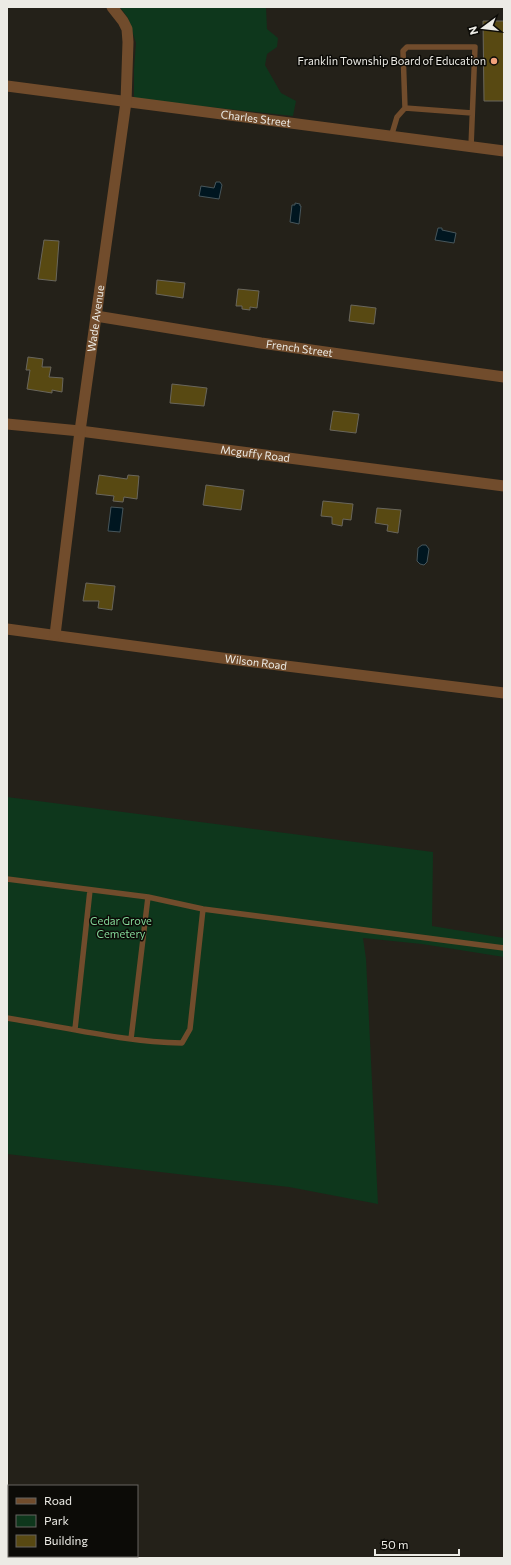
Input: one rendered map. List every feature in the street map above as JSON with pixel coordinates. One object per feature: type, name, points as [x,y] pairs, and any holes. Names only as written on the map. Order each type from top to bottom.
[{"type":"street","name":"Wade Avenue","points":[[55,635],[80,431],[126,102],[127,28],[112,7]]},
{"type":"street","name":"Charles Street","points":[[7,86],[504,151]]},
{"type":"street","name":"French Street","points":[[96,316],[261,343],[504,377]]},
{"type":"street","name":"Mcguffy Road","points":[[7,424],[80,431],[504,486]]},
{"type":"street","name":"Wilson Road","points":[[7,629],[222,658],[504,693]]},
{"type":"lane","points":[[391,137],[397,117],[405,108],[403,50],[407,47],[474,47],[471,147]]},
{"type":"lane","points":[[405,108],[472,114]]},
{"type":"lane","points":[[7,879],[148,897],[203,909],[504,948]]},
{"type":"lane","points":[[75,1029],[90,890]]},
{"type":"lane","points":[[131,1039],[148,897]]},
{"type":"lane","points":[[7,1018],[158,1043],[182,1043],[190,1029],[203,909]]},
{"type":"green space","points":[[120,7],[266,7],[267,29],[278,38],[277,47],[267,54],[265,65],[281,93],[296,101],[293,116],[134,99],[136,43],[128,18]]},
{"type":"green space","name":"Cedar Grove Cemetery","points":[[7,797],[433,852],[432,926],[504,938],[504,957],[422,944],[363,938],[366,959],[378,1204],[289,1187],[7,1154]]},
{"type":"water","points":[[216,182],[220,182],[222,185],[219,199],[199,196],[201,186],[214,188]]},
{"type":"water","points":[[295,203],[300,204],[301,206],[299,224],[290,222],[292,205],[295,205]]},
{"type":"water","points":[[438,228],[456,233],[454,243],[435,240]]},
{"type":"water","points":[[111,507],[123,508],[120,532],[108,531]]},
{"type":"water","points":[[422,545],[426,545],[429,549],[427,562],[424,565],[417,561],[418,548]]},
{"type":"building","name":"Franklin Township Board of Education","points":[[483,21],[504,21],[504,101],[484,101]]},
{"type":"building","points":[[44,240],[59,241],[56,281],[38,279]]},
{"type":"building","points":[[157,280],[185,283],[183,298],[156,294]]},
{"type":"building","points":[[238,289],[259,291],[257,308],[250,307],[250,310],[242,309],[242,306],[236,306]]},
{"type":"building","points":[[351,305],[376,308],[374,324],[349,321]]},
{"type":"building","points":[[28,357],[43,359],[42,367],[51,367],[49,377],[63,378],[62,392],[52,390],[52,393],[27,389],[30,370],[26,370]]},
{"type":"building","points":[[172,384],[207,388],[204,406],[170,403]]},
{"type":"building","points":[[333,411],[359,414],[356,433],[330,430]]},
{"type":"building","points":[[99,475],[127,479],[128,475],[139,476],[137,499],[124,497],[123,502],[113,501],[114,496],[96,494]]},
{"type":"building","points":[[206,485],[244,490],[241,510],[203,505]]},
{"type":"building","points":[[323,501],[353,504],[351,520],[343,519],[342,526],[332,524],[332,517],[321,516]]},
{"type":"building","points":[[377,508],[401,510],[398,533],[387,531],[388,525],[375,523]]},
{"type":"building","points":[[86,583],[115,586],[112,610],[98,608],[99,601],[83,601]]},
{"type":"place","name":"Franklin Township Board of Education","points":[[494,61]]}]
